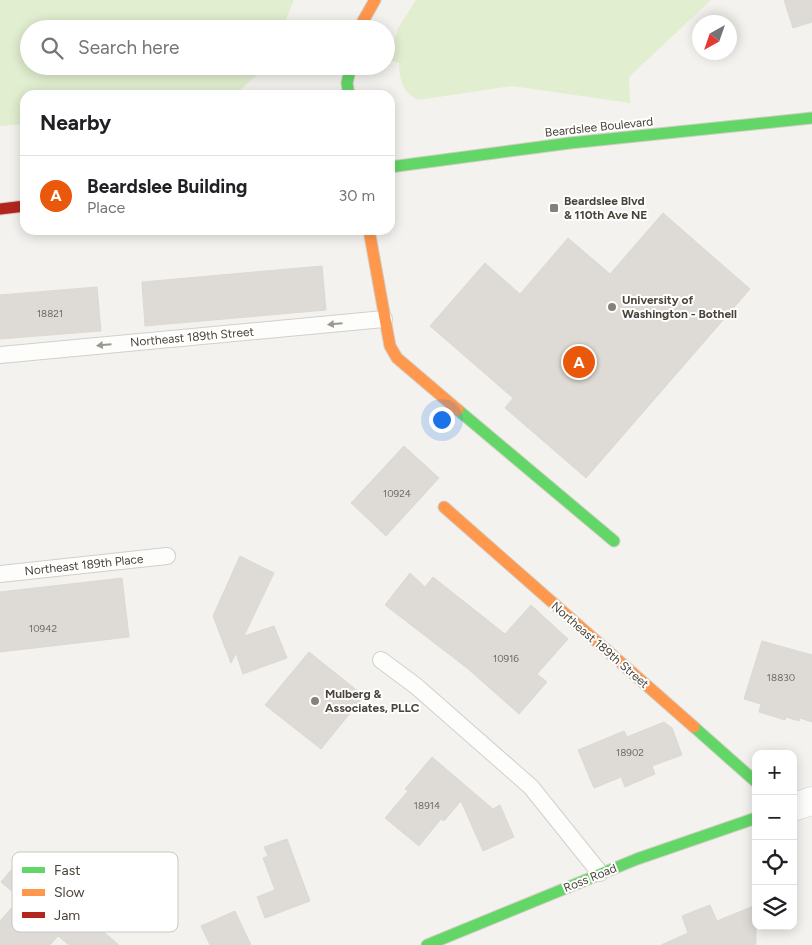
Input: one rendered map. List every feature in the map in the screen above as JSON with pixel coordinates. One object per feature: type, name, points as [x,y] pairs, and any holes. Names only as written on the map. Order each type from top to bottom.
[{"type":"street","points":[[364,20],[375,0]]},
{"type":"street","points":[[348,90],[349,75]]},
{"type":"street","name":"Beardslee Boulevard","points":[[395,165],[570,143],[812,118]]},
{"type":"street","points":[[0,209],[20,207]]},
{"type":"street","points":[[370,235],[384,319],[390,346],[397,358],[614,541]]},
{"type":"street","name":"Northeast 189th Street","points":[[444,507],[752,778]]},
{"type":"street","points":[[797,806],[812,801]]},
{"type":"street","name":"Ross Road","points":[[427,945],[600,873],[713,831],[752,819]]},
{"type":"lane","name":"Northeast 189th Street","points":[[0,355],[384,319]]},
{"type":"lane","name":"Northeast 189th Place","points":[[0,574],[168,556]]},
{"type":"lane","points":[[381,660],[416,686],[531,787],[600,873]]},
{"type":"green space","points":[[0,0],[294,0],[286,20],[20,20],[20,75],[257,75],[240,90],[20,90],[20,124],[0,126]]},
{"type":"green space","points":[[416,0],[711,0],[695,15],[692,15],[692,18],[629,77],[630,103],[512,86],[418,100],[408,93],[402,84],[399,63],[395,62],[395,38],[398,28]]},
{"type":"building","points":[[784,0],[812,0],[812,22],[793,28]]},
{"type":"building","points":[[663,213],[750,289],[586,478],[505,408],[513,398],[430,326],[485,263],[520,294],[568,238],[610,274]]},
{"type":"building","points":[[322,266],[326,310],[145,326],[142,282]]},
{"type":"building","points":[[97,287],[101,331],[0,339],[0,295]]},
{"type":"building","points":[[404,446],[439,478],[386,536],[351,503]]},
{"type":"building","points":[[240,556],[274,573],[244,636],[274,626],[287,658],[243,674],[236,653],[231,663],[213,616]]},
{"type":"building","points":[[410,573],[425,587],[433,577],[505,634],[531,605],[568,639],[537,674],[547,682],[519,714],[467,668],[385,605]]},
{"type":"building","points":[[122,578],[129,637],[0,652],[0,592]]},
{"type":"building","points":[[762,641],[812,655],[812,722],[800,718],[799,721],[786,717],[785,720],[759,712],[761,704],[744,699]]},
{"type":"building","name":"Mulberg & Associates, PLLC","points":[[309,652],[364,696],[321,749],[265,705]]},
{"type":"building","points":[[664,722],[672,728],[682,755],[652,766],[655,774],[625,787],[621,777],[594,788],[578,750],[624,731],[627,737]]},
{"type":"building","points":[[432,757],[493,809],[500,805],[514,837],[483,851],[461,801],[444,821],[441,819],[419,846],[385,818],[408,791],[405,789]]},
{"type":"building","points":[[287,839],[310,901],[265,918],[257,897],[275,890],[263,858],[268,856],[264,847]]},
{"type":"building","points":[[12,869],[12,891],[1,882]]},
{"type":"building","points":[[710,905],[717,921],[752,907],[752,930],[756,930],[756,945],[661,945],[688,933],[682,916]]},
{"type":"building","points":[[12,907],[12,932],[104,932],[119,945],[69,945],[58,936],[50,945],[0,945],[0,921]]},
{"type":"building","points":[[235,911],[251,945],[210,945],[201,926]]},
{"type":"traffic: fast","points":[[348,90],[349,75]]},
{"type":"traffic: fast","points":[[395,166],[570,143],[812,118]]},
{"type":"traffic: fast","points":[[458,410],[614,541]]},
{"type":"traffic: fast","points":[[694,727],[752,778]]},
{"type":"traffic: fast","points":[[427,945],[637,859],[752,819]]},
{"type":"traffic: slow","points":[[364,20],[375,0]]},
{"type":"traffic: slow","points":[[370,235],[390,346],[397,358],[458,410]]},
{"type":"traffic: slow","points":[[444,507],[694,727]]},
{"type":"traffic: jam","points":[[0,209],[20,207]]},
{"type":"place","name":"Beardslee Blvd & 110th Ave NE","points":[[554,208]]},
{"type":"place","name":"University of Washington - Bothell","points":[[612,307]]},
{"type":"place","name":"Beardslee Building","points":[[579,362]]},
{"type":"place","name":"Mulberg & Associates, PLLC","points":[[315,701]]}]
